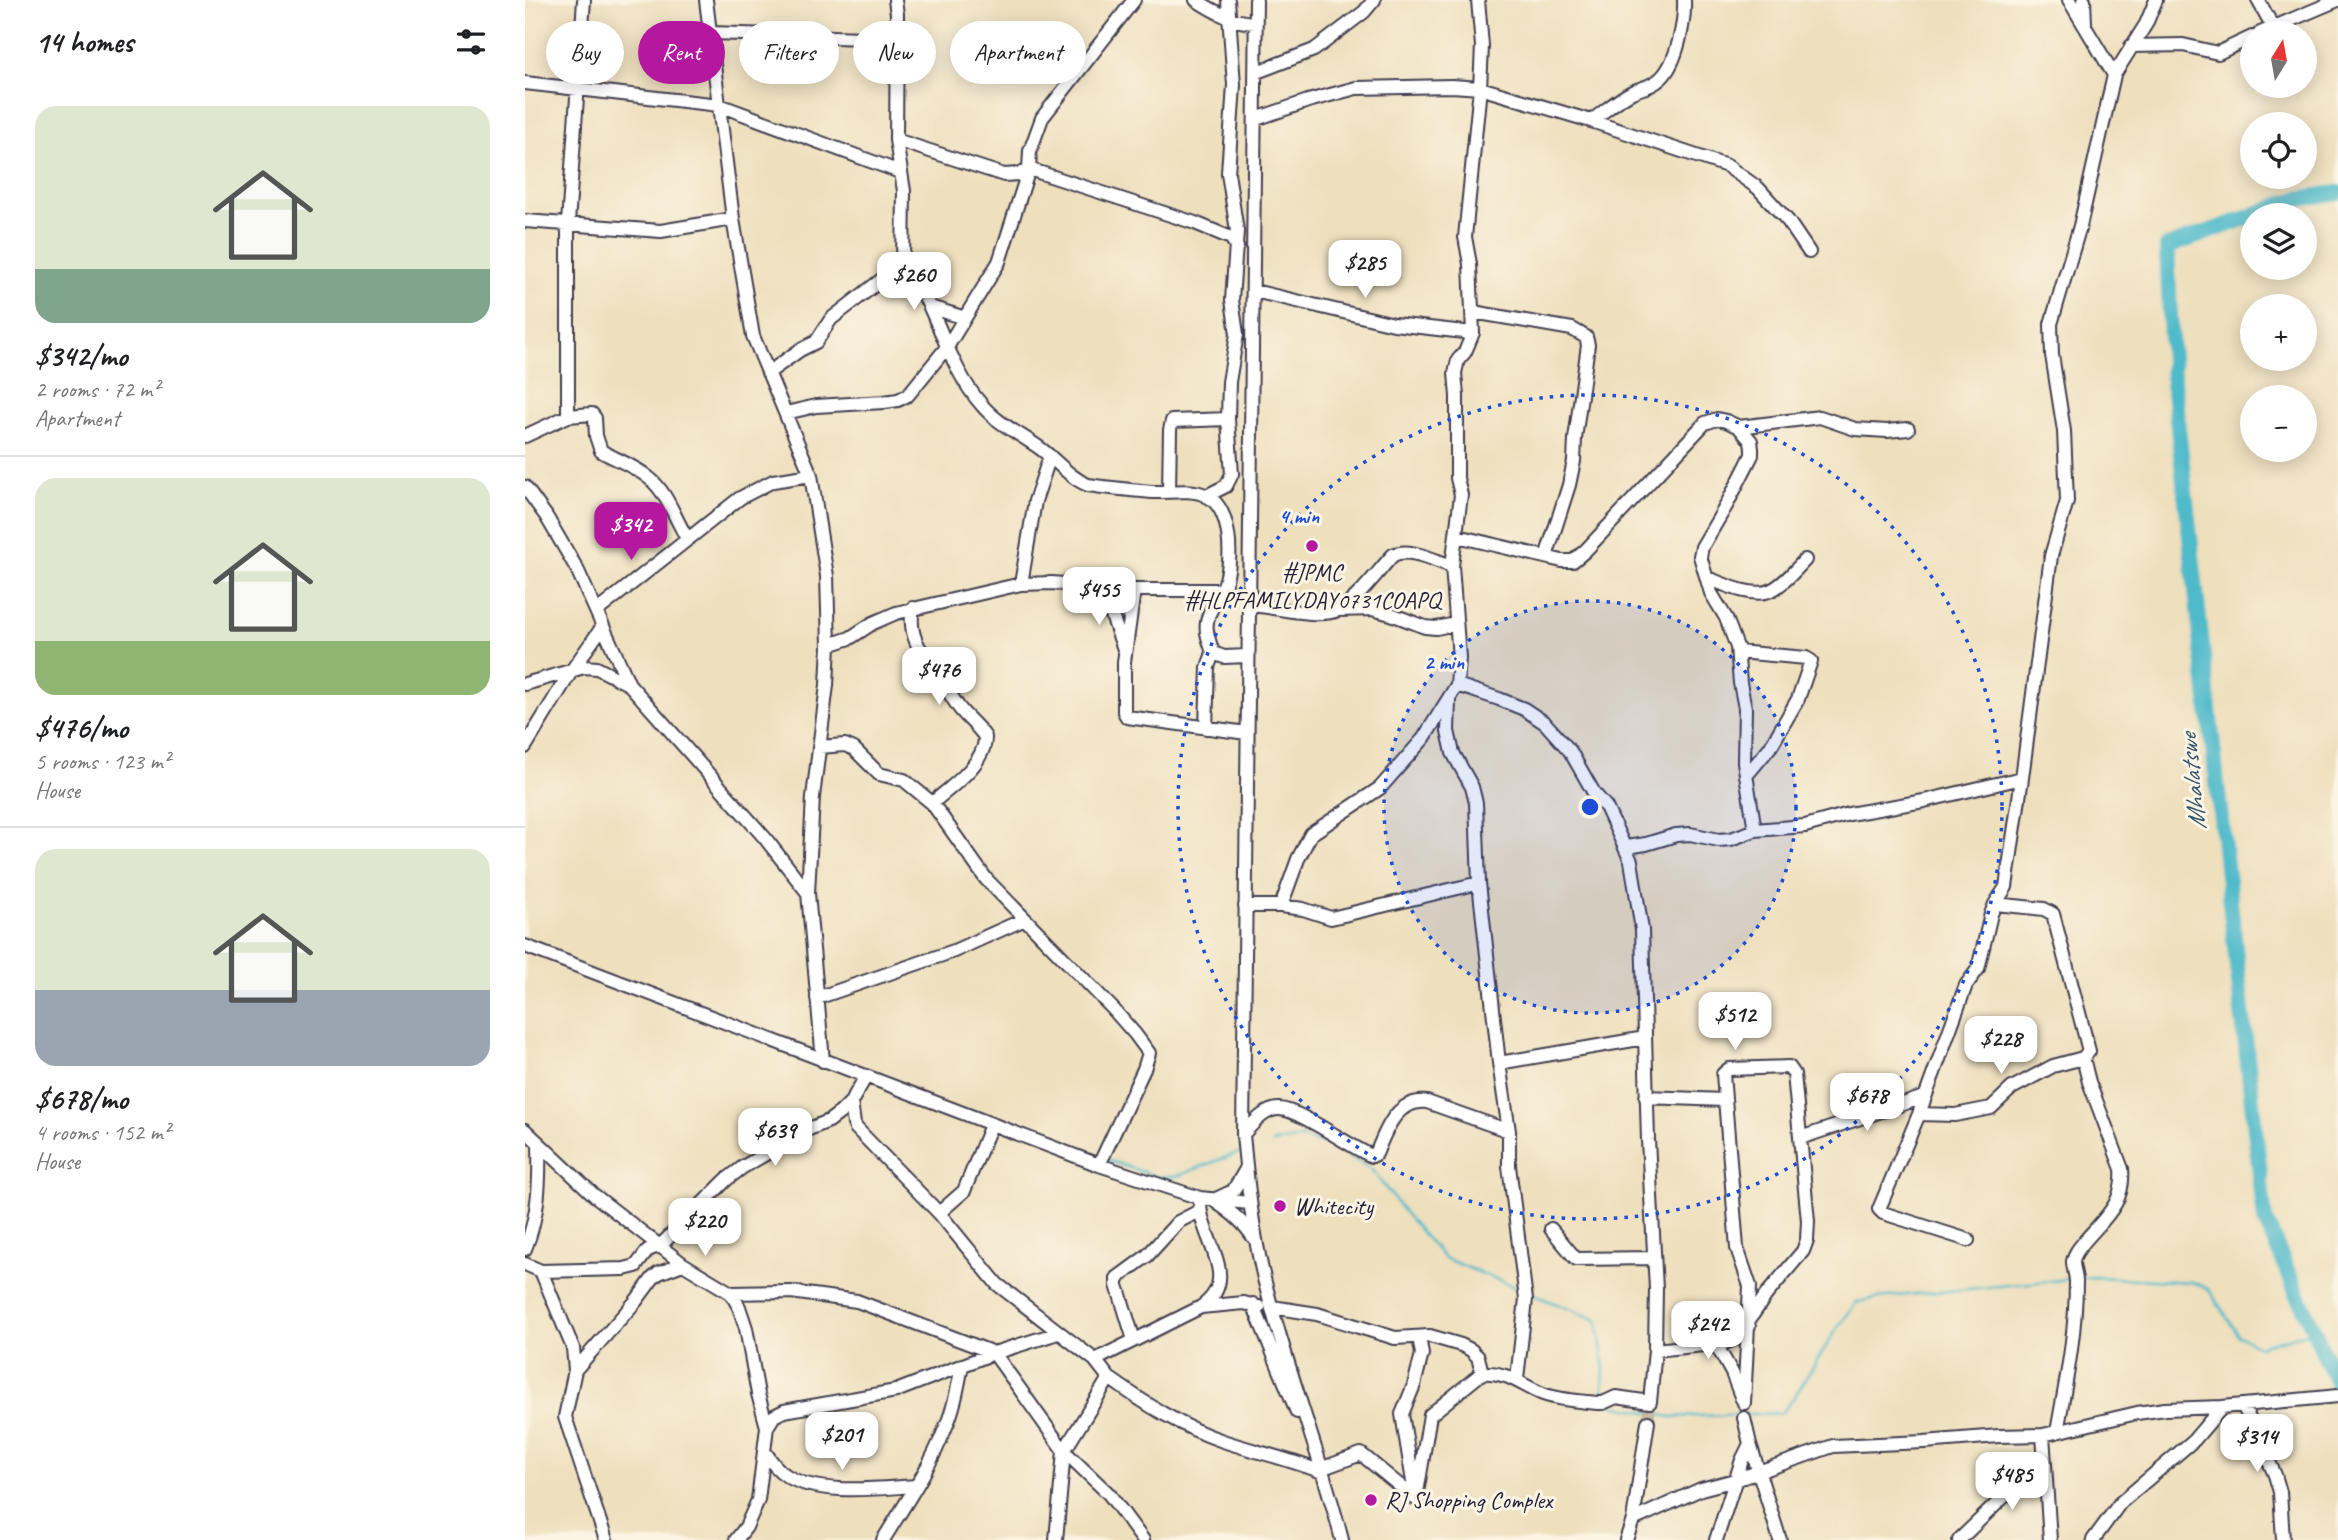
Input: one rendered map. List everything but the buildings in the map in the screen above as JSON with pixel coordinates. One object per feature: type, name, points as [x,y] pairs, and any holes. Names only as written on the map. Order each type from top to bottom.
[{"type":"street","points":[[568,416],[568,223],[585,0]]},
{"type":"street","points":[[706,0],[709,21]]},
{"type":"street","points":[[895,0],[897,21]]},
{"type":"street","points":[[897,14],[901,0]]},
{"type":"street","points":[[786,413],[827,405],[898,400],[908,395],[947,347],[999,262],[1029,169],[1030,150],[1042,118],[1134,0]]},
{"type":"street","points":[[1196,0],[1228,18],[1256,23]]},
{"type":"street","points":[[1206,496],[1226,486],[1230,481],[1232,466],[1228,419],[1229,382],[1237,334],[1232,300],[1236,223],[1228,173],[1234,85],[1228,0]]},
{"type":"street","points":[[1256,0],[1243,1134],[1249,1203],[1272,1307],[1323,1468],[1342,1540]]},
{"type":"street","points":[[1257,72],[1314,50],[1364,12],[1374,0]]},
{"type":"street","points":[[1281,906],[1298,859],[1311,834],[1380,788],[1424,738],[1457,685],[1459,658],[1452,566],[1461,495],[1457,478],[1455,373],[1458,360],[1465,352],[1473,333],[1470,264],[1465,237],[1480,88],[1482,46],[1478,0]]},
{"type":"street","points":[[1591,121],[1630,93],[1648,88],[1661,79],[1671,64],[1685,12],[1684,0]]},
{"type":"street","points":[[2070,0],[2114,75]]},
{"type":"street","points":[[2084,0],[2085,26]]},
{"type":"street","points":[[1968,1240],[1879,1212],[1880,1203],[1919,1114],[1966,985],[1978,969],[1995,904],[2006,887],[2051,556],[2067,501],[2064,431],[2052,355],[2051,324],[2080,226],[2114,75],[2146,24],[2156,0]]},
{"type":"street","points":[[2258,0],[2270,21]]},
{"type":"street","points":[[2287,21],[2338,0]]},
{"type":"street","points":[[725,33],[853,38]]},
{"type":"street","points":[[2131,46],[2183,44],[2218,53],[2240,43]]},
{"type":"street","points":[[525,83],[719,106],[901,172]]},
{"type":"street","points":[[717,84],[733,219],[753,336],[811,475],[827,576],[827,685],[813,797],[808,893],[823,1061]]},
{"type":"street","points":[[896,84],[896,140],[904,191],[903,263],[918,281],[955,365],[979,403],[995,419],[1050,456],[1077,481],[1088,485],[1193,492],[1206,496],[1216,503],[1221,511],[1230,551],[1221,590],[1206,624],[1213,653],[1209,667],[1206,728]]},
{"type":"street","points":[[1256,119],[1356,88],[1480,88],[1727,166],[1758,188],[1788,221],[1809,252]]},
{"type":"street","points":[[896,140],[1004,175],[1019,174],[1029,169],[1195,223],[1231,238],[1245,257],[1254,260]]},
{"type":"street","points":[[525,221],[661,231],[733,219]]},
{"type":"street","points":[[768,373],[816,342],[831,319],[903,263]]},
{"type":"street","points":[[1254,291],[1394,324],[1473,333]]},
{"type":"street","points":[[930,307],[965,318]]},
{"type":"street","points":[[1473,312],[1572,329],[1586,337],[1588,345],[1574,439],[1574,461],[1546,557]]},
{"type":"street","points":[[525,436],[568,416],[592,414],[601,451],[629,464],[651,479],[669,504],[687,538]]},
{"type":"street","points":[[1739,427],[1820,417],[1855,429],[1908,429]]},
{"type":"street","points":[[1169,491],[1171,423],[1175,420],[1228,419]]},
{"type":"street","points":[[1457,536],[1562,561],[1573,561],[1705,424],[1717,419],[1739,427],[1751,441],[1752,455],[1702,547],[1700,556],[1711,593],[1726,618],[1738,652],[1745,708],[1744,762],[1755,830]]},
{"type":"street","points":[[1021,584],[1035,501],[1050,456]]},
{"type":"street","points":[[597,611],[740,498],[773,481],[811,475]]},
{"type":"street","points":[[525,487],[565,548],[597,611],[629,684],[765,838],[808,893]]},
{"type":"street","points":[[1337,610],[1352,600],[1393,555],[1399,552],[1452,566]]},
{"type":"street","points":[[1707,578],[1734,588],[1767,592],[1805,560]]},
{"type":"street","points":[[828,645],[850,638],[873,623],[896,613],[1021,584],[1052,583],[1134,590],[1221,590]]},
{"type":"street","points":[[1098,588],[1107,602],[1125,655]]},
{"type":"street","points":[[1134,590],[1125,655],[1124,712],[1127,717],[1247,733]]},
{"type":"street","points":[[1249,605],[1319,614],[1337,610],[1372,609],[1425,627],[1455,624]]},
{"type":"street","points":[[913,608],[912,634],[959,708],[985,737],[984,747],[969,770],[932,803]]},
{"type":"street","points":[[525,747],[572,670],[603,626]]},
{"type":"street","points":[[1738,652],[1806,658],[1811,661],[1798,699],[1771,746],[1746,776]]},
{"type":"street","points":[[1213,653],[1224,657],[1248,656]]},
{"type":"street","points":[[525,684],[584,667],[597,668],[629,684]]},
{"type":"street","points":[[1416,1499],[1430,1415],[1482,1373],[1498,1373],[1517,1379],[1543,1394],[1557,1398],[1603,1403],[1616,1397],[1650,1402],[1655,1349],[1642,930],[1635,877],[1626,846],[1606,807],[1594,793],[1570,751],[1545,723],[1511,704],[1457,685]]},
{"type":"street","points":[[1449,696],[1448,731],[1453,752],[1472,787],[1476,803],[1479,883],[1526,1299],[1517,1379]]},
{"type":"street","points":[[819,747],[845,745],[854,748],[879,774],[904,780],[932,803],[986,879],[1113,1009],[1149,1053],[1099,1166]]},
{"type":"street","points":[[1626,846],[1646,844],[1683,834],[1719,840],[1731,839],[1755,830],[1805,826],[1849,814],[1924,801],[2022,778]]},
{"type":"street","points":[[1245,906],[1303,909],[1331,918],[1479,883]]},
{"type":"street","points":[[1919,1114],[1955,1115],[1991,1108],[2012,1088],[2053,1066],[2083,1058],[2089,1051],[2053,914],[2045,909],[1995,904]]},
{"type":"street","points":[[817,998],[954,951],[1025,919]]},
{"type":"street","points":[[525,946],[865,1078],[1233,1214],[1247,1227],[1256,1241]]},
{"type":"street","points":[[1499,1063],[1645,1038]]},
{"type":"street","points":[[2057,1432],[2070,1363],[2077,1280],[2073,1260],[2077,1250],[2115,1206],[2121,1196],[2123,1184],[2122,1169],[2089,1082],[2083,1058]]},
{"type":"street","points":[[1655,1349],[1713,1344],[1717,1346],[1735,1339],[1749,1323],[1766,1295],[1803,1251],[1807,1240],[1808,1221],[1794,1074],[1789,1067],[1725,1070],[1723,1074],[1737,1248],[1750,1286],[1749,1323],[1744,1403],[1717,1346]]},
{"type":"street","points":[[829,1121],[852,1102],[865,1078]]},
{"type":"street","points":[[1646,1097],[1724,1100]]},
{"type":"street","points":[[1800,1138],[1924,1097]]},
{"type":"street","points":[[1243,1134],[1258,1119],[1277,1109],[1322,1128],[1372,1156],[1397,1112],[1417,1101],[1427,1102],[1509,1131]]},
{"type":"street","points":[[852,1102],[853,1124]]},
{"type":"street","points":[[525,1264],[541,1271],[624,1269],[636,1266],[648,1250],[661,1245],[726,1180],[743,1167],[809,1129],[829,1121],[843,1120],[853,1124],[939,1213],[997,1284],[1095,1360],[1108,1378],[1141,1401],[1221,1441],[1322,1472],[1253,1304]]},
{"type":"street","points":[[939,1213],[964,1191],[991,1125]]},
{"type":"street","points":[[525,1130],[594,1195],[683,1264],[731,1293],[739,1307],[767,1427],[758,1500],[746,1527],[736,1540]]},
{"type":"street","points":[[525,1249],[537,1207],[539,1144]]},
{"type":"street","points":[[1134,1340],[1117,1278],[1147,1256],[1178,1222],[1204,1203],[1233,1191],[1246,1169]]},
{"type":"street","points":[[1204,1203],[1249,1203]]},
{"type":"street","points":[[1095,1360],[1212,1299],[1219,1287],[1220,1272],[1204,1203]]},
{"type":"street","points":[[1551,1229],[1576,1259],[1654,1258]]},
{"type":"street","points":[[575,1370],[653,1278],[683,1264]]},
{"type":"street","points":[[541,1271],[573,1348],[575,1370],[565,1417],[606,1540]]},
{"type":"street","points":[[731,1293],[791,1292],[857,1301],[995,1353],[1063,1451],[1109,1494],[1143,1540]]},
{"type":"street","points":[[1201,1307],[1253,1304],[1276,1322]]},
{"type":"street","points":[[1272,1307],[1317,1314],[1395,1338],[1442,1339],[1471,1350],[1478,1357],[1482,1373]]},
{"type":"street","points":[[767,1427],[775,1416],[784,1411],[896,1391],[995,1353],[1058,1333]]},
{"type":"street","points":[[1416,1499],[1402,1414],[1414,1385],[1422,1354],[1419,1337]]},
{"type":"street","points":[[883,1540],[916,1486],[945,1430],[962,1365]]},
{"type":"street","points":[[1056,1540],[1063,1451],[1108,1378]]},
{"type":"street","points":[[1633,1520],[1701,1489],[1735,1480],[1822,1448],[1849,1444],[2043,1435],[2165,1409],[2222,1407],[2338,1396]]},
{"type":"street","points":[[2243,1405],[2275,1475],[2280,1492],[2283,1540]]},
{"type":"street","points":[[2093,1540],[2120,1503],[2195,1440],[2222,1407]]},
{"type":"street","points":[[1744,1418],[1780,1540]]},
{"type":"street","points":[[1623,1539],[1633,1520],[1647,1422]]},
{"type":"street","points":[[2043,1435],[2050,1540]]},
{"type":"street","points":[[1716,1540],[1735,1480],[1750,1444]]},
{"type":"street","points":[[765,1452],[774,1466],[788,1477],[812,1484],[852,1490],[916,1486]]},
{"type":"street","points":[[1323,1468],[1361,1454],[1416,1499]]},
{"type":"street","points":[[1959,1540],[2043,1459]]},
{"type":"waterway","name":"Mhalatswe","points":[[2286,203],[2338,193]]},
{"type":"waterway","name":"Mhalatswe","points":[[2240,220],[2167,247],[2173,382],[2265,1220],[2338,1386]]},
{"type":"waterway","points":[[1272,1143],[1301,1138],[1327,1144],[1371,1169],[1444,1258],[1520,1289]]},
{"type":"waterway","points":[[1084,1150],[1097,1156]]},
{"type":"waterway","points":[[1107,1160],[1158,1177],[1177,1176],[1240,1152]]},
{"type":"waterway","points":[[2080,1278],[2192,1282],[2208,1288],[2239,1336],[2259,1346],[2314,1331]]},
{"type":"waterway","points":[[1613,1405],[1672,1417],[1781,1413],[1856,1303],[1876,1298],[2070,1279]]},
{"type":"waterway","points":[[1529,1293],[1597,1320],[1604,1364],[1603,1396]]},
{"type":"tunnel","points":[[1648,1422],[1650,1402]]},
{"type":"place","name":"#JPMC #HLPFAMILYDAY0731COAPQ","points":[[1312,546]]},
{"type":"place","name":"Whitecity","points":[[1280,1206]]},
{"type":"place","name":"RJ Shopping Complex","points":[[1371,1500]]}]
